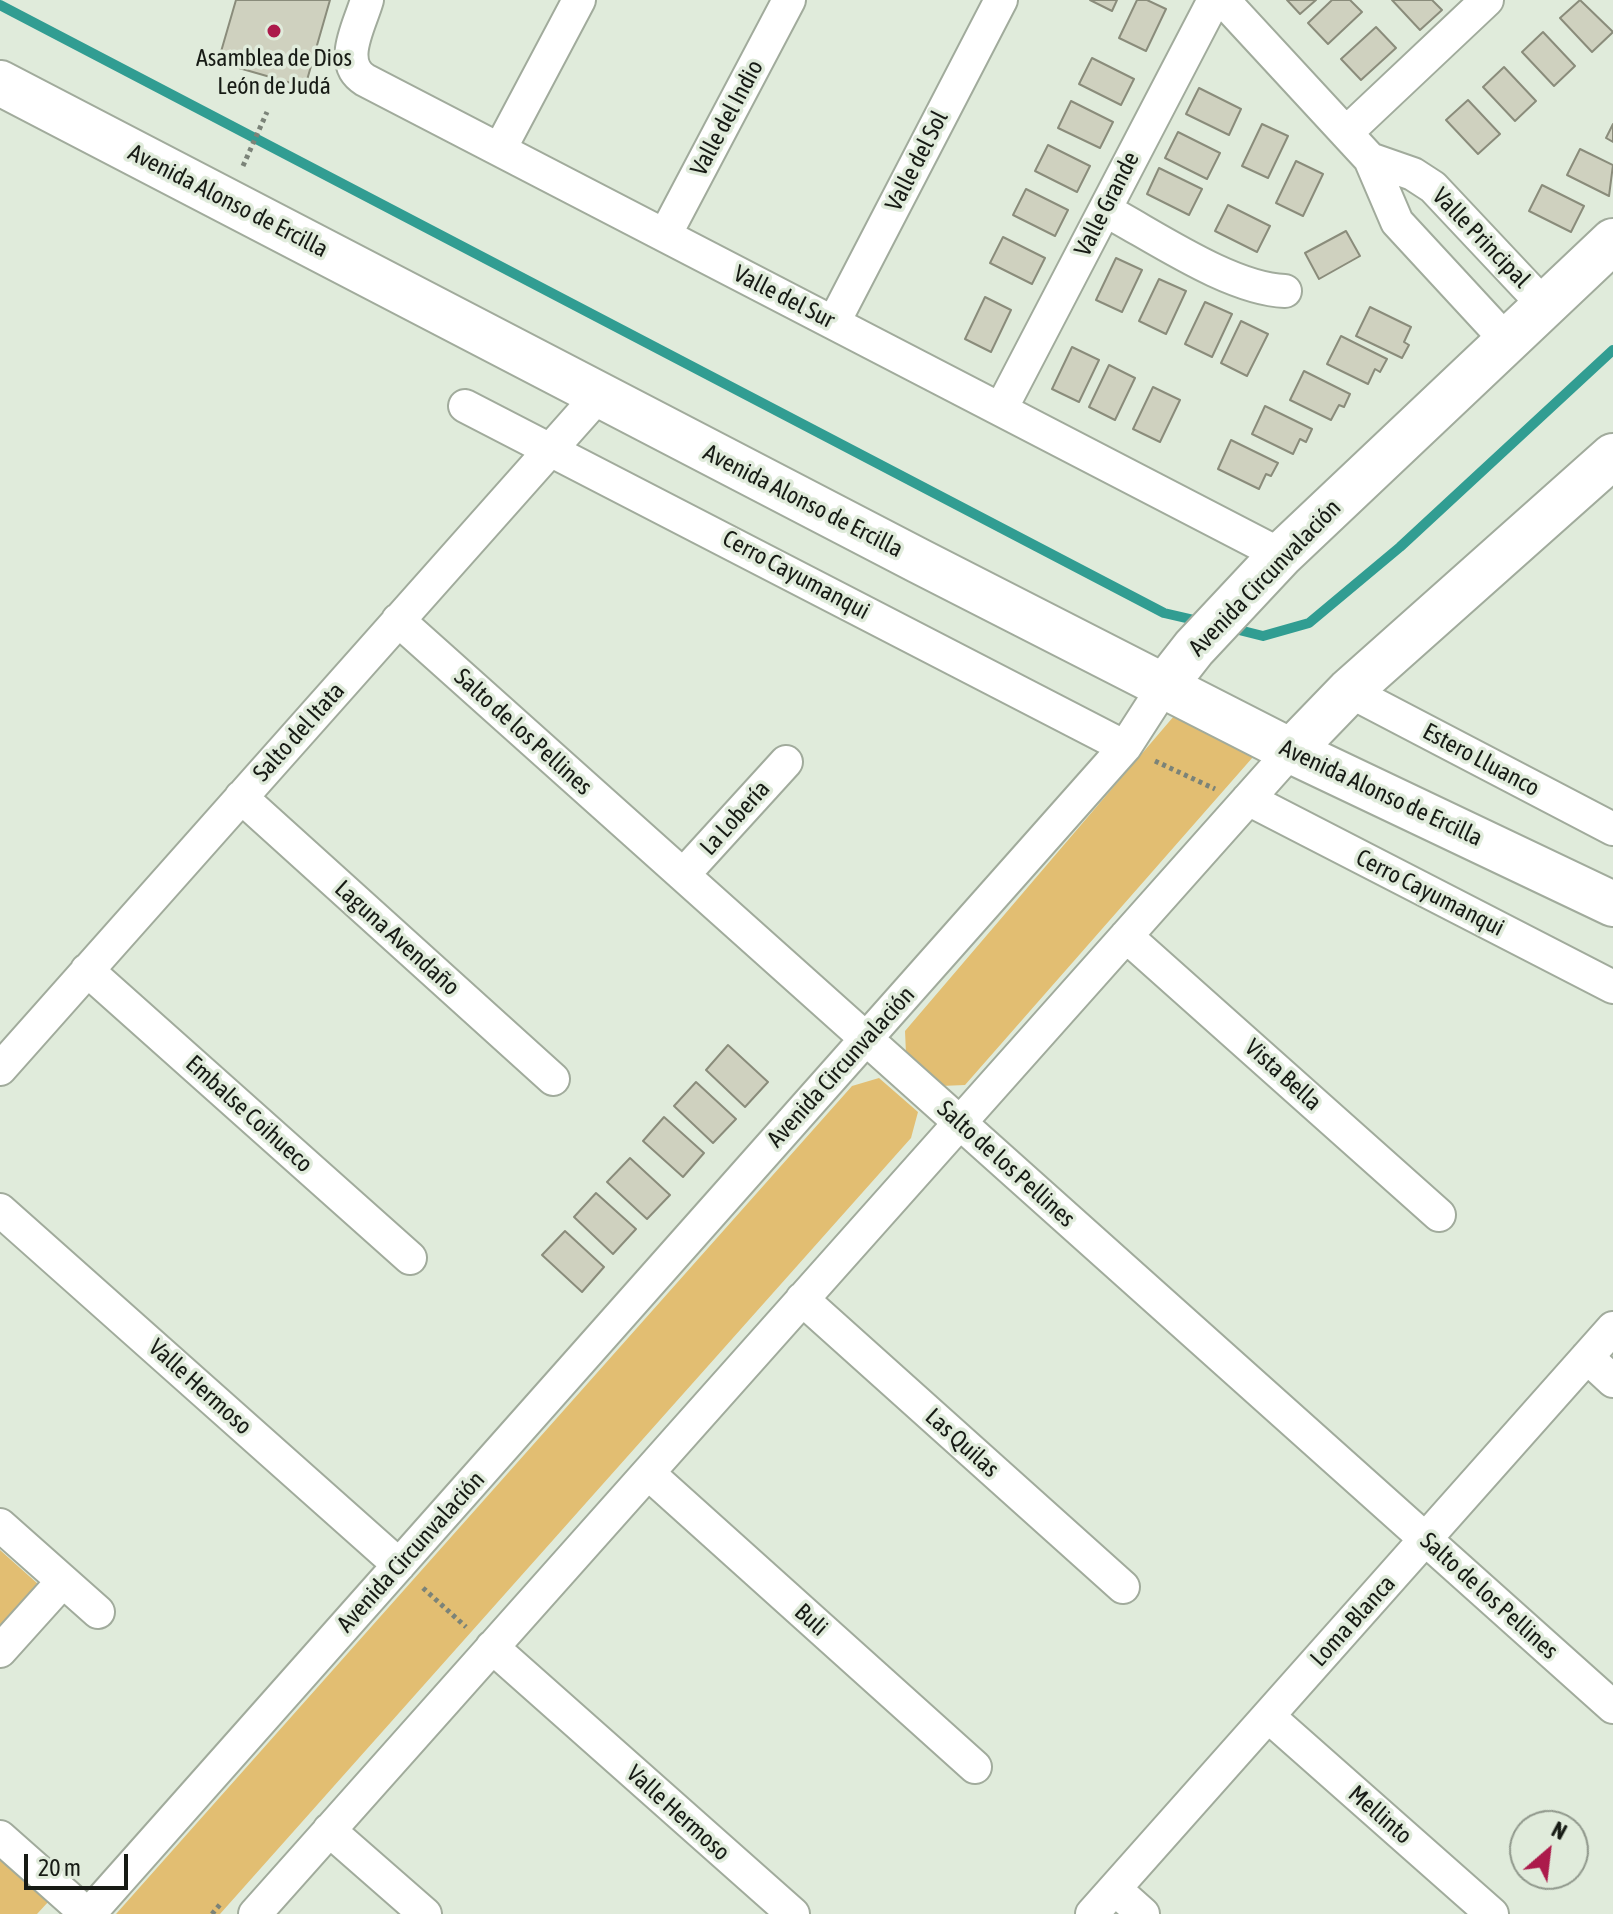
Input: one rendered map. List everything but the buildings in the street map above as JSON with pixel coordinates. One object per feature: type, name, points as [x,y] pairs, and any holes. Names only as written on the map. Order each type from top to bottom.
[{"type":"main road","name":"Avenida Alonso de Ercilla","points":[[0,83],[1291,751],[1613,904]]},
{"type":"main road","name":"Avenida Circunvalación","points":[[1165,685],[1194,648],[1281,555],[1613,241]]},
{"type":"main road","points":[[1291,751],[1349,691],[1613,456]]},
{"type":"street","name":"Valle del Sur","points":[[367,0],[350,59],[357,76],[1281,555]]},
{"type":"street","points":[[500,149],[579,0]]},
{"type":"street","name":"Valle del Indio","points":[[665,235],[789,0]]},
{"type":"street","name":"Valle del Sol","points":[[834,322],[1001,0]]},
{"type":"street","name":"Valle Grande","points":[[1001,409],[1214,0]]},
{"type":"street","name":"Valle Principal","points":[[1223,0],[1370,159],[1397,222],[1507,341]]},
{"type":"street","points":[[1346,133],[1487,0]]},
{"type":"street","name":"Valle Principal","points":[[1370,159],[1413,174],[1433,187],[1544,305]]},
{"type":"street","points":[[1105,210],[1235,280],[1264,290],[1285,291]]},
{"type":"street","name":"Salto del Itata","points":[[0,1069],[599,395]]},
{"type":"street","name":"Cerro Cayumanqui","points":[[465,406],[552,448],[1125,747]]},
{"type":"street","name":"Salto de los Pellines","points":[[398,620],[1613,1707]]},
{"type":"street","name":"Avenida Circunvalación","points":[[88,1914],[1125,747],[1165,685]]},
{"type":"street","name":"Estero Lluanco","points":[[1349,691],[1613,829]]},
{"type":"street","points":[[255,1914],[1291,751]]},
{"type":"street","name":"La Lobería","points":[[683,875],[786,762]]},
{"type":"street","name":"Laguna Avendaño","points":[[241,797],[553,1079]]},
{"type":"street","name":"Cerro Cayumanqui","points":[[1248,799],[1613,987]]},
{"type":"street","name":"Vista Bella","points":[[1126,936],[1439,1215]]},
{"type":"street","name":"Embalse Coihueco","points":[[87,970],[410,1258]]},
{"type":"street","name":"Valle Hermoso","points":[[0,1210],[399,1565]]},
{"type":"street","name":"Las Quilas","points":[[802,1299],[1123,1587]]},
{"type":"street","name":"Loma Blanca","points":[[1092,1914],[1613,1328]]},
{"type":"street","points":[[1587,1357],[1613,1381]]},
{"type":"street","name":"Buli","points":[[648,1473],[975,1767]]},
{"type":"street","points":[[0,1525],[98,1612]]},
{"type":"street","points":[[0,1651],[63,1581]]},
{"type":"street","name":"Valle Hermoso","points":[[492,1647],[793,1914]]},
{"type":"street","name":"Mellinto","points":[[1268,1716],[1492,1914]]},
{"type":"street","points":[[329,1830],[425,1914]]},
{"type":"street","points":[[0,1837],[88,1914]]},
{"type":"street","points":[[1115,1889],[1143,1914]]},
{"type":"path","points":[[242,168],[267,112]]},
{"type":"path","points":[[1125,747],[1216,789],[1248,799]]},
{"type":"path","points":[[399,1565],[492,1647]]},
{"type":"shaded area","points":[[1174,716],[1253,757],[965,1085],[941,1086],[906,1054],[905,1031]]},
{"type":"shaded area","points":[[879,1078],[918,1112],[911,1138],[220,1914],[116,1914],[852,1086]]},
{"type":"shaded area","points":[[0,1550],[38,1584],[0,1626]]},
{"type":"shaded area","points":[[0,1857],[49,1901],[37,1914],[0,1914]]},
{"type":"waterway","points":[[0,5],[1164,613],[1203,622]]},
{"type":"waterway","points":[[1231,628],[1263,636],[1309,623],[1400,547],[1613,350]]},
{"type":"place","name":"Asamblea de Dios León de Judá","points":[[274,31]]}]
